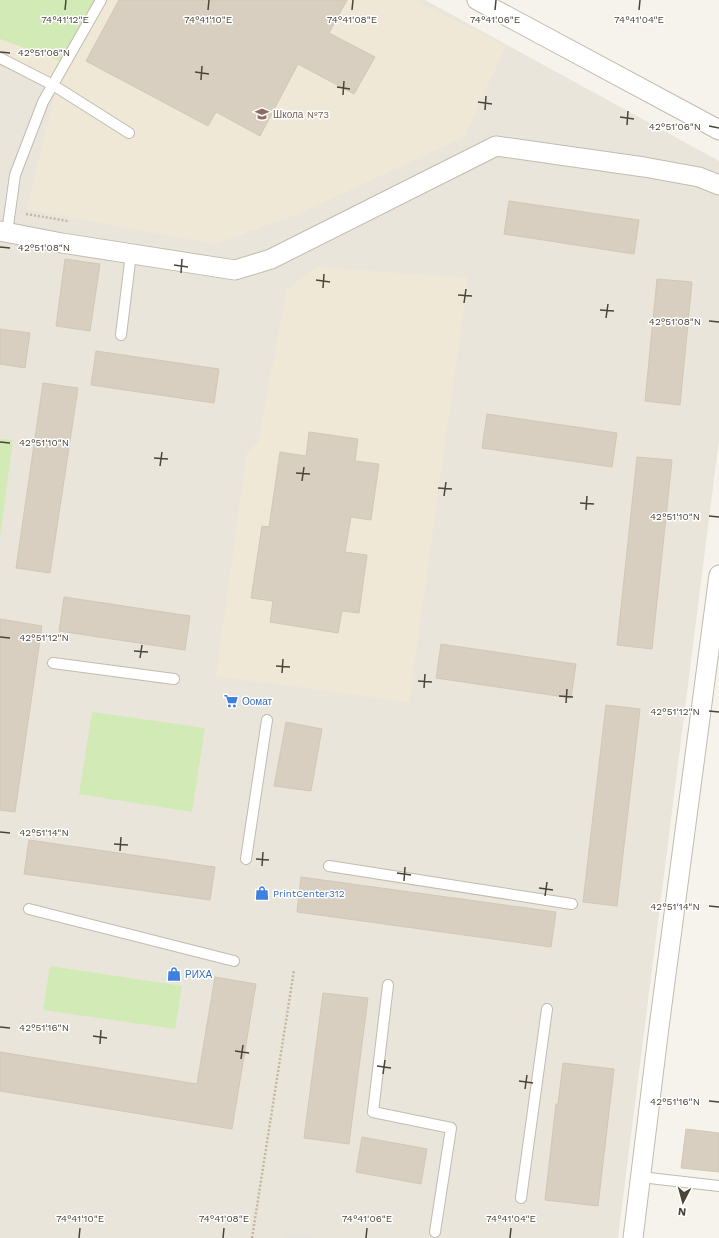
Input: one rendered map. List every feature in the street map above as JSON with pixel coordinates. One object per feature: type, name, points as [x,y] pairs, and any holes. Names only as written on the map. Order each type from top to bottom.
[{"type":"street","points":[[477,0],[719,130]]},
{"type":"street","points":[[4,232],[235,270],[271,259],[496,146],[644,167],[699,177],[719,185]]},
{"type":"street","points":[[633,1238],[661,1011],[714,660],[719,575]]},
{"type":"lane","points":[[4,232],[10,211],[15,175],[43,102],[101,0]]},
{"type":"lane","points":[[0,58],[53,85],[129,133]]},
{"type":"lane","points":[[121,335],[131,254]]},
{"type":"lane","points":[[54,663],[174,679]]},
{"type":"lane","points":[[246,859],[267,720]]},
{"type":"lane","points":[[328,866],[572,904]]},
{"type":"lane","points":[[29,909],[234,961]]},
{"type":"lane","points":[[388,985],[373,1112],[451,1128],[435,1232]]},
{"type":"lane","points":[[521,1198],[547,1009]]},
{"type":"lane","points":[[641,1177],[719,1186]]},
{"type":"path","points":[[10,211],[68,221]]},
{"type":"path","points":[[252,1238],[294,970]]},
{"type":"shaded area","points":[[0,0],[425,0],[719,161],[719,440],[618,1238],[0,1238]]},
{"type":"shaded area","name":"Школа №73","points":[[0,0],[415,0],[506,46],[464,137],[296,215],[214,244],[27,209],[55,92],[0,60]]},
{"type":"shaded area","points":[[317,267],[468,278],[409,702],[216,676],[247,452],[258,443],[287,289]]},
{"type":"shaded area","points":[[286,1234],[319,1238],[285,1238]]},
{"type":"green space","points":[[0,0],[102,0],[68,64],[0,39]]},
{"type":"green space","points":[[0,439],[13,440],[0,537]]},
{"type":"green space","points":[[92,712],[205,728],[192,812],[79,794]]},
{"type":"green space","points":[[50,966],[182,986],[175,1029],[43,1010]]},
{"type":"building","points":[[119,0],[347,0],[329,33],[375,57],[354,94],[298,64],[260,136],[216,112],[208,126],[86,61]]},
{"type":"building","points":[[509,201],[639,220],[634,254],[504,234]]},
{"type":"building","points":[[65,259],[100,264],[90,331],[56,326]]},
{"type":"building","points":[[657,279],[692,282],[680,405],[645,401]]},
{"type":"building","points":[[0,329],[30,333],[25,368],[0,364]]},
{"type":"building","points":[[96,351],[219,369],[214,403],[91,385]]},
{"type":"building","points":[[43,383],[78,388],[50,573],[16,568]]},
{"type":"building","points":[[487,414],[617,433],[612,467],[482,448]]},
{"type":"building","points":[[309,432],[358,439],[355,461],[379,464],[371,520],[351,517],[345,552],[367,555],[359,613],[342,611],[338,633],[270,622],[273,601],[251,598],[262,526],[269,527],[280,452],[306,456]]},
{"type":"building","points":[[637,457],[672,460],[652,649],[617,645]]},
{"type":"building","points":[[64,597],[190,616],[185,650],[59,631]]},
{"type":"building","points":[[0,619],[42,626],[15,812],[0,810]]},
{"type":"building","points":[[441,644],[576,664],[571,698],[436,678]]},
{"type":"building","points":[[606,705],[640,709],[617,906],[583,902]]},
{"type":"building","points":[[286,722],[322,729],[311,791],[274,786]]},
{"type":"building","points":[[29,840],[215,867],[210,900],[24,874]]},
{"type":"building","points":[[301,877],[556,912],[551,947],[297,912]]},
{"type":"building","points":[[215,977],[256,984],[232,1129],[0,1091],[0,1052],[197,1084]]},
{"type":"building","points":[[323,993],[368,998],[349,1144],[304,1138]]},
{"type":"building","points":[[563,1063],[614,1069],[598,1206],[545,1200],[556,1104],[558,1104]]},
{"type":"building","points":[[686,1129],[719,1133],[719,1172],[681,1168]]},
{"type":"building","points":[[362,1137],[427,1149],[421,1184],[356,1172]]},
{"type":"place","name":"Школа №73","points":[[262,114]]},
{"type":"place","name":"Оомат","points":[[231,701]]},
{"type":"place","name":"PrintCenter312","points":[[262,893]]},
{"type":"place","name":"РИХА","points":[[174,974]]}]
